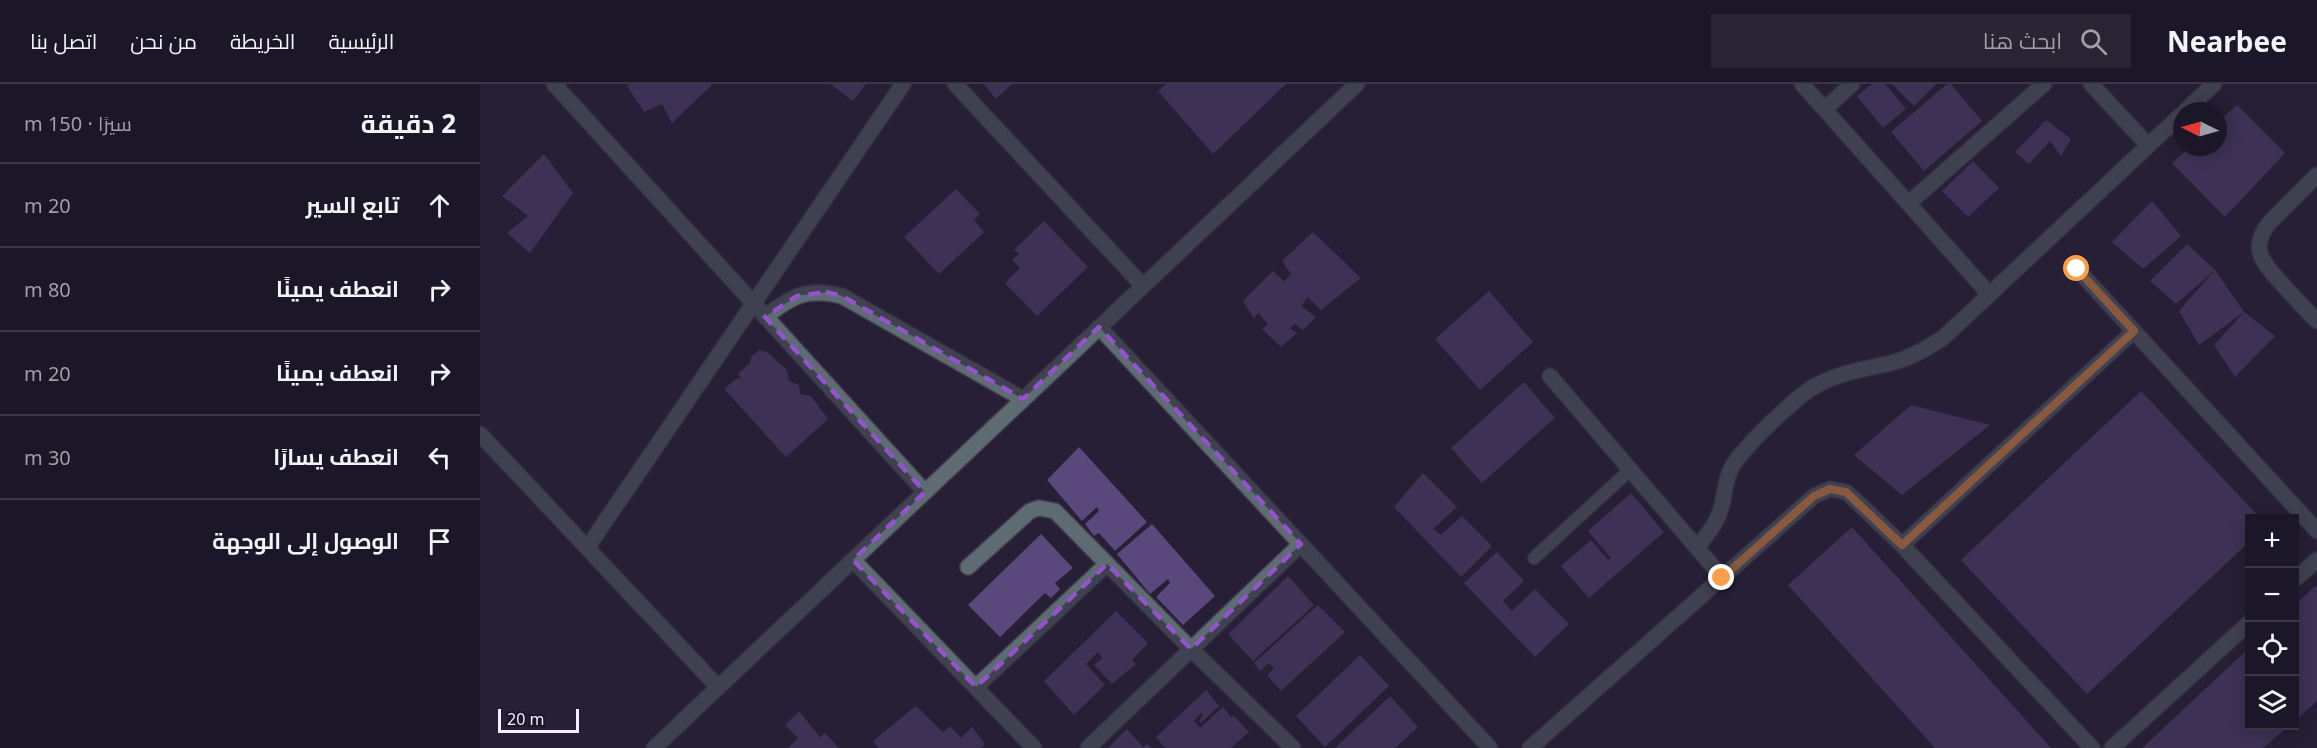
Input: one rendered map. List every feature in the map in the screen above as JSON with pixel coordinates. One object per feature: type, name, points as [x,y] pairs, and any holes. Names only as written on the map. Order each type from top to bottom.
[{"type":"street","points":[[554,84],[925,492]]},
{"type":"street","points":[[587,548],[903,84]]},
{"type":"street","points":[[955,84],[1143,286]]},
{"type":"street","points":[[654,748],[1357,84]]},
{"type":"street","points":[[1802,84],[1989,294]]},
{"type":"street","points":[[1825,109],[1852,84]]},
{"type":"street","points":[[1909,204],[2044,84]]},
{"type":"street","points":[[2091,84],[2148,145]]},
{"type":"street","points":[[2194,102],[2214,84]]},
{"type":"street","points":[[1696,547],[1717,520],[1731,468],[1740,455],[1793,402],[1811,388],[1832,377],[1851,370],[1891,363],[1928,348],[1944,337],[2173,121]]},
{"type":"street","points":[[2317,175],[2270,222],[2259,241],[2263,263],[2317,321]]},
{"type":"street","points":[[2077,269],[2317,531]]},
{"type":"street","points":[[765,317],[797,296],[812,292],[826,292],[842,297],[1023,399]]},
{"type":"street","points":[[1099,327],[1490,748]]},
{"type":"street","points":[[1902,545],[2134,331]]},
{"type":"street","points":[[1550,376],[1722,578]]},
{"type":"street","points":[[480,434],[718,687]]},
{"type":"street","points":[[1530,748],[1814,496],[1830,489],[1846,492],[1902,545],[2092,748]]},
{"type":"street","points":[[968,567],[1023,517],[1039,508],[1055,511],[1191,649],[1293,748]]},
{"type":"street","points":[[1088,748],[1301,544]]},
{"type":"street","points":[[853,560],[1034,748]]},
{"type":"street","points":[[2299,576],[2317,560]]},
{"type":"street","points":[[976,687],[1107,564]]},
{"type":"street","points":[[2112,748],[2245,627]]},
{"type":"lane","points":[[1534,558],[1630,470]]},
{"type":"highlighted area","points":[[826,292],[842,296],[1023,399],[1099,327],[1301,544],[1191,649],[1107,564],[976,687],[853,560],[925,492],[765,317],[797,296]]},
{"type":"building","points":[[630,84],[713,84],[672,123],[662,104],[644,112],[627,86]]},
{"type":"building","points":[[830,84],[866,84],[853,101]]},
{"type":"building","points":[[984,84],[1012,84],[996,99]]},
{"type":"building","points":[[1166,84],[1286,84],[1213,154],[1158,91]]},
{"type":"building","points":[[1872,84],[1885,84],[1906,109],[1883,128],[1857,96]]},
{"type":"building","points":[[1892,84],[1936,84],[1914,106]]},
{"type":"building","points":[[1947,84],[1951,84],[1982,121],[1924,171],[1891,132]]},
{"type":"building","points":[[2237,105],[2285,153],[2225,217],[2172,163],[2180,156],[2227,156],[2227,114]]},
{"type":"building","points":[[2046,120],[2071,139],[2061,156],[2050,141],[2029,164],[2015,152]]},
{"type":"building","points":[[544,154],[573,193],[530,253],[507,233],[528,216],[502,196]]},
{"type":"building","points":[[1973,161],[1999,188],[1968,217],[1942,191]]},
{"type":"building","points":[[956,189],[980,214],[974,220],[984,232],[939,274],[904,237]]},
{"type":"building","points":[[2152,201],[2181,236],[2143,269],[2112,242]]},
{"type":"building","points":[[1044,221],[1088,267],[1037,316],[1005,283],[1020,268],[1012,260],[1019,254],[1014,250]]},
{"type":"building","points":[[1313,232],[1361,278],[1321,310],[1308,297],[1301,306],[1316,317],[1303,330],[1295,324],[1290,328],[1297,333],[1281,347],[1262,329],[1268,324],[1258,313],[1254,319],[1243,301],[1273,271],[1284,281],[1291,274],[1282,261]]},
{"type":"building","points":[[2187,244],[2215,270],[2176,304],[2150,281]]},
{"type":"building","points":[[2215,270],[2244,312],[2199,345],[2179,311]]},
{"type":"building","points":[[1489,291],[1533,342],[1480,390],[1435,339]]},
{"type":"building","points":[[2244,312],[2275,336],[2235,377],[2214,345]]},
{"type":"building","points":[[759,350],[767,352],[787,370],[789,381],[799,385],[800,394],[811,396],[828,419],[786,457],[724,389],[736,379],[741,378],[738,374]]},
{"type":"building","points":[[1524,382],[1555,418],[1482,483],[1451,448]]},
{"type":"building","points":[[2141,391],[2256,514],[2245,514],[2245,546],[2087,694],[1961,560]]},
{"type":"building","points":[[1911,405],[1990,425],[1902,495],[1854,455]]},
{"type":"building","points":[[1079,447],[1147,522],[1115,551],[1099,533],[1094,536],[1085,524],[1099,511],[1097,507],[1082,521],[1047,480]]},
{"type":"building","points":[[1423,473],[1457,507],[1433,529],[1441,535],[1462,516],[1492,546],[1461,577],[1394,507]]},
{"type":"building","points":[[1631,493],[1664,532],[1589,598],[1561,566],[1591,540],[1608,560],[1611,558],[1588,531]]},
{"type":"building","points":[[1152,524],[1215,596],[1183,625],[1156,597],[1170,583],[1168,579],[1150,594],[1117,554]]},
{"type":"building","points":[[1852,527],[2051,748],[1935,748],[1788,585]]},
{"type":"building","points":[[1041,534],[1073,568],[1055,583],[1060,589],[1051,598],[1045,593],[1000,637],[968,605]]},
{"type":"building","points":[[1497,552],[1524,581],[1503,601],[1512,611],[1535,589],[1569,624],[1535,657],[1464,583]]},
{"type":"building","points":[[1288,576],[1314,605],[1253,661],[1228,634]]},
{"type":"building","points":[[2315,586],[2317,588],[2317,701],[2299,717],[2299,622],[2299,601]]},
{"type":"building","points":[[1318,605],[1345,632],[1281,691],[1267,675],[1274,669],[1269,663],[1260,671],[1254,663]]},
{"type":"building","points":[[1116,611],[1148,643],[1132,660],[1136,664],[1112,684],[1094,665],[1102,658],[1098,652],[1086,664],[1105,685],[1074,715],[1044,681]]},
{"type":"building","points":[[2245,652],[2245,730],[2284,730],[2263,748],[2142,748]]},
{"type":"building","points":[[1360,655],[1389,686],[1325,747],[1296,716]]},
{"type":"building","points":[[1206,690],[1219,706],[1201,723],[1199,721],[1203,715],[1201,713],[1194,721],[1200,728],[1223,707],[1249,732],[1231,748],[1165,748],[1156,737]]},
{"type":"building","points":[[1390,696],[1418,727],[1395,748],[1335,748]]},
{"type":"building","points":[[916,706],[943,732],[950,726],[961,738],[972,727],[985,744],[981,748],[879,748],[873,741]]},
{"type":"building","points":[[799,711],[820,737],[825,733],[839,748],[788,748],[798,738],[785,725]]},
{"type":"building","points":[[1127,729],[1143,747],[1147,744],[1151,748],[1108,748]]},
{"type":"route","points":[[1722,578],[1814,496],[1830,489],[1846,492],[1902,545],[2134,331],[2077,269]]}]
